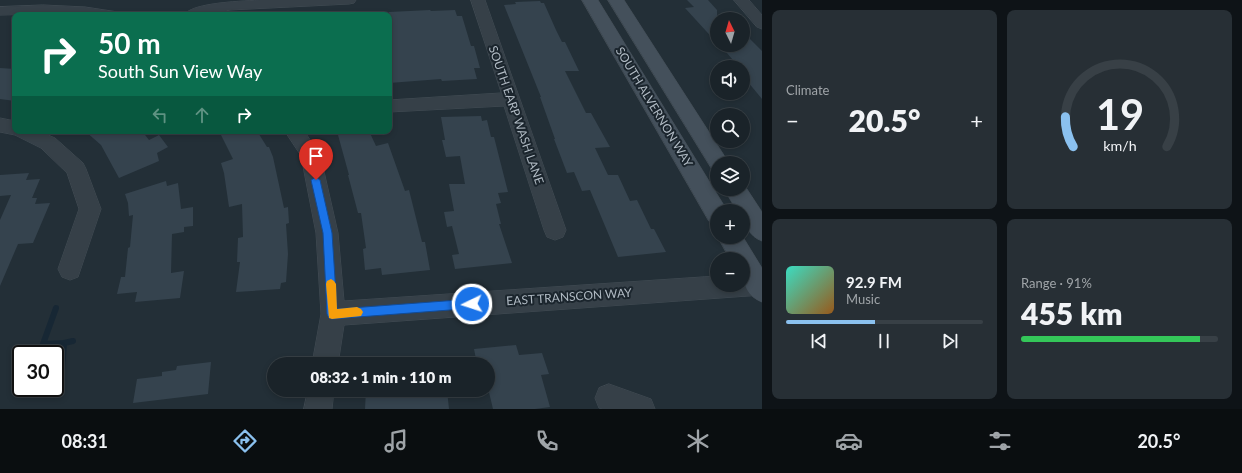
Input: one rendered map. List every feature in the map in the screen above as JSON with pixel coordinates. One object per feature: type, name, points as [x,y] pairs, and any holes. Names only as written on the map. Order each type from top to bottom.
[{"type":"main road","name":"SOUTH ALVERNON WAY","points":[[590,0],[711,204]]},
{"type":"main road","name":"SOUTH ALVERNON WAY","points":[[616,0],[715,156]]},
{"type":"main road","points":[[740,196],[762,231]]},
{"type":"main road","points":[[734,244],[761,286]]},
{"type":"street","points":[[200,12],[230,6],[349,0]]},
{"type":"street","name":"SOUTH EARP WASH LANE","points":[[478,0],[555,230]]},
{"type":"street","points":[[741,0],[762,24]]},
{"type":"street","points":[[0,10],[91,10],[100,12]]},
{"type":"street","points":[[392,106],[511,98]]},
{"type":"street","points":[[0,126],[12,128]]},
{"type":"street","points":[[28,134],[48,144],[76,169],[90,210],[70,269]]},
{"type":"street","points":[[296,134],[310,154],[327,233],[332,314],[326,357]]},
{"type":"street","name":"EAST TRANSCON WAY","points":[[332,314],[761,286]]},
{"type":"street","points":[[318,409],[320,397]]},
{"type":"street","points":[[609,398],[641,409]]},
{"type":"building","points":[[687,0],[708,0],[717,10],[717,12],[710,12],[710,35],[685,8],[694,7]]},
{"type":"building","points":[[540,1],[541,3],[544,3],[562,42],[565,42],[579,71],[565,71],[586,113],[591,113],[610,147],[595,148],[608,175],[618,175],[630,201],[637,200],[651,229],[654,229],[666,252],[618,257],[590,190],[582,191],[574,172],[567,173],[554,139],[541,97],[504,5],[516,4],[515,2]]},
{"type":"building","points":[[455,10],[457,16],[462,16],[471,46],[474,46],[480,68],[474,68],[477,79],[442,81],[441,79],[392,83],[392,12],[389,12]]},
{"type":"building","points":[[750,39],[762,51],[762,99],[750,84],[750,60],[733,60],[726,52],[750,52]]},
{"type":"building","points":[[0,68],[12,69],[12,101],[0,99]]},
{"type":"building","points":[[481,116],[482,121],[487,120],[491,137],[494,137],[508,192],[498,193],[501,203],[496,204],[501,224],[499,224],[512,263],[455,269],[452,255],[459,254],[452,226],[447,227],[444,212],[454,211],[449,184],[465,184],[460,156],[446,157],[442,140],[445,140],[441,117]]},
{"type":"building","points":[[88,134],[144,134],[149,140],[159,135],[168,147],[157,153],[159,161],[119,178],[101,145]]},
{"type":"building","points":[[220,134],[259,134],[267,147],[269,147],[273,157],[284,208],[288,207],[289,223],[286,224],[288,254],[286,282],[281,283],[280,289],[236,292],[240,262],[237,262],[238,238],[243,237],[242,204],[229,207],[221,163],[233,159]]},
{"type":"building","points":[[370,134],[376,146],[388,143],[405,191],[409,190],[422,242],[425,242],[430,270],[382,275],[381,268],[365,270],[363,249],[366,248],[361,213],[358,213],[338,135]]},
{"type":"building","points":[[29,173],[26,180],[40,179],[32,198],[37,198],[35,204],[50,203],[33,243],[18,244],[0,286],[0,220],[11,195],[0,196],[0,175]]},
{"type":"building","points":[[166,181],[167,186],[178,183],[181,209],[193,207],[193,226],[184,227],[184,232],[172,234],[171,273],[184,271],[180,298],[135,302],[137,292],[117,294],[121,277],[125,277],[133,215],[129,216],[128,203],[125,194]]},
{"type":"building","points":[[516,345],[519,355],[542,353],[549,374],[541,375],[550,407],[535,409],[493,409],[490,397],[495,397],[495,357],[476,357],[474,349]]},
{"type":"building","points":[[211,362],[208,394],[133,403],[137,379],[162,376],[162,372],[176,370],[177,366]]},
{"type":"building","points":[[366,397],[448,397],[449,409],[365,409]]},
{"type":"waterway","points":[[56,308],[43,344],[64,343]]},
{"type":"waterway","points":[[64,343],[73,341]]},
{"type":"slow traffic","points":[[331,284],[332,314],[357,312]]},
{"type":"route","points":[[316,180],[327,233],[332,314],[472,304]]}]
